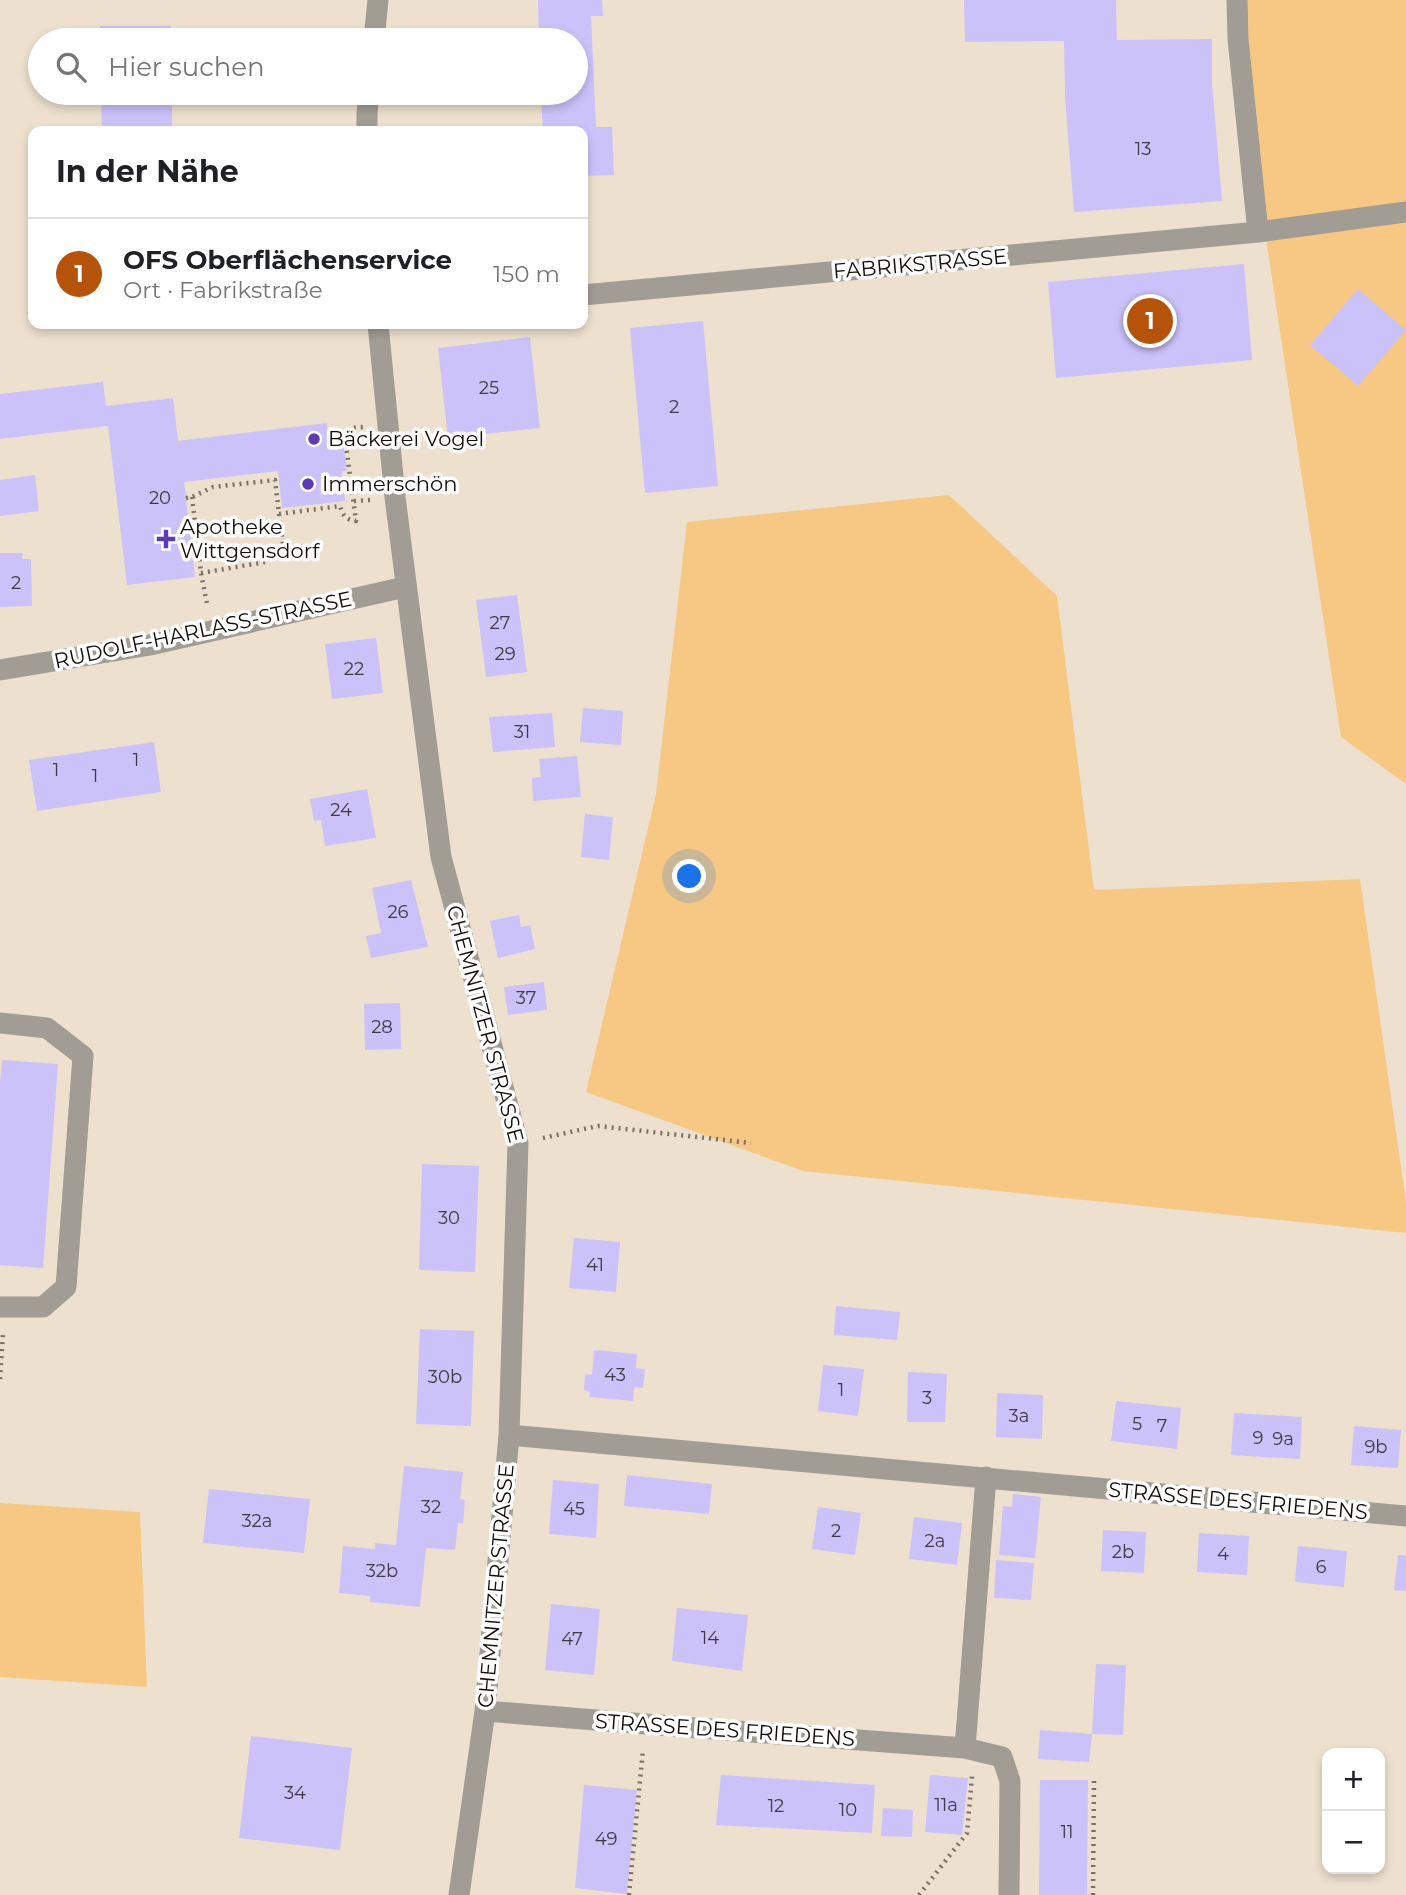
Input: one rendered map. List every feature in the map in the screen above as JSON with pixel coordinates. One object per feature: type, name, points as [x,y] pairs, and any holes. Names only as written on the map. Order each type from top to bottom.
[{"type":"street","points":[[375,28],[378,0]]},
{"type":"street","points":[[1237,0],[1238,39],[1258,232]]},
{"type":"street","points":[[367,105],[367,126]]},
{"type":"street","name":"FABRIKSTRASSE","points":[[588,295],[1258,232],[1406,212]]},
{"type":"street","name":"CHEMNITZER STRASSE","points":[[378,329],[405,587],[441,858],[518,1143],[509,1435],[485,1711],[459,1895]]},
{"type":"street","name":"RUDOLF-HARLASS-STRASSE","points":[[0,670],[150,645],[405,587]]},
{"type":"street","points":[[0,1023],[47,1028],[83,1056],[66,1287],[43,1307],[3,1307]]},
{"type":"street","name":"STRASSE DES FRIEDENS","points":[[509,1435],[1406,1516]]},
{"type":"street","points":[[970,1748],[986,1477]]},
{"type":"street","name":"STRASSE DES FRIEDENS","points":[[485,1711],[970,1748],[1002,1757],[1010,1781],[1009,1895]]},
{"type":"path","points":[[279,514],[340,506],[344,516],[356,521],[345,438],[351,429],[362,427]]},
{"type":"path","points":[[329,440],[345,438]]},
{"type":"path","points":[[278,471],[275,480],[284,552]]},
{"type":"path","points":[[186,498],[213,487],[275,480]]},
{"type":"path","points":[[192,497],[192,523],[211,630]]},
{"type":"path","points":[[354,501],[365,500]]},
{"type":"path","points":[[201,573],[265,562]]},
{"type":"path","points":[[518,1143],[598,1126],[751,1143]]},
{"type":"path","points":[[0,1379],[3,1307]]},
{"type":"path","points":[[629,1895],[645,1724]]},
{"type":"path","points":[[919,1895],[967,1833],[970,1748]]},
{"type":"path","points":[[1093,1895],[1094,1779]]},
{"type":"shaded area","points":[[1237,0],[1406,0],[1406,201],[1322,216],[1406,208],[1406,784],[1341,737],[1264,225]]},
{"type":"shaded area","points":[[949,495],[1057,596],[1094,890],[1360,879],[1406,1202],[1406,1233],[803,1171],[586,1092],[656,794],[687,522]]},
{"type":"shaded area","points":[[0,1503],[140,1512],[147,1687],[0,1677]]},
{"type":"building","points":[[538,0],[602,0],[603,16],[591,16],[596,127],[612,127],[614,175],[588,176],[588,126],[543,126],[542,105],[588,105],[588,28],[539,28]]},
{"type":"building","points":[[964,0],[1116,0],[1117,40],[1212,39],[1212,84],[1222,201],[1074,212],[1065,97],[1064,41],[965,42]]},
{"type":"building","points":[[100,26],[171,26],[171,28]]},
{"type":"building","points":[[101,105],[172,105],[172,126],[102,126]]},
{"type":"building","points":[[1244,264],[1252,360],[1056,378],[1048,282]]},
{"type":"building","points":[[1358,289],[1406,330],[1358,386],[1310,345]]},
{"type":"building","points":[[703,321],[718,486],[645,493],[630,328]]},
{"type":"building","points":[[530,337],[540,428],[448,438],[438,348]]},
{"type":"building","points":[[103,382],[106,406],[173,398],[178,441],[327,423],[330,450],[344,448],[347,471],[342,471],[345,501],[282,508],[278,471],[184,482],[195,577],[127,585],[108,426],[0,439],[0,394]]},
{"type":"building","points":[[35,475],[39,511],[0,516],[0,480]]},
{"type":"building","points":[[0,553],[23,553],[22,559],[31,559],[32,606],[0,607]]},
{"type":"building","points":[[517,595],[527,672],[486,677],[476,600]]},
{"type":"building","points":[[376,638],[383,693],[332,699],[325,644]]},
{"type":"building","points":[[583,708],[623,711],[621,745],[580,742]]},
{"type":"building","points":[[552,713],[555,747],[493,752],[489,717]]},
{"type":"building","points":[[154,742],[161,792],[37,811],[29,760]]},
{"type":"building","points":[[577,756],[581,797],[533,801],[532,778],[541,777],[539,759]]},
{"type":"building","points":[[367,789],[376,838],[325,846],[321,820],[314,821],[310,799]]},
{"type":"building","points":[[585,814],[613,817],[609,860],[581,857]]},
{"type":"building","points":[[411,880],[428,947],[371,958],[366,936],[381,933],[372,888]]},
{"type":"building","points":[[519,915],[521,927],[530,925],[535,949],[498,958],[490,921]]},
{"type":"building","points":[[544,982],[547,1010],[508,1015],[504,987]]},
{"type":"building","points":[[400,1003],[401,1049],[365,1050],[364,1004]]},
{"type":"building","points":[[2,1060],[58,1064],[43,1268],[0,1265]]},
{"type":"building","points":[[422,1164],[479,1166],[475,1272],[419,1270]]},
{"type":"building","points":[[574,1238],[620,1242],[616,1292],[569,1288]]},
{"type":"building","points":[[836,1306],[900,1312],[897,1340],[834,1335]]},
{"type":"building","points":[[420,1329],[474,1331],[471,1426],[416,1424]]},
{"type":"building","points":[[594,1350],[637,1354],[636,1368],[645,1369],[643,1388],[634,1387],[633,1401],[589,1397],[590,1392],[584,1390],[585,1376],[592,1375]]},
{"type":"building","points":[[823,1365],[864,1369],[858,1416],[818,1411]]},
{"type":"building","points":[[908,1372],[947,1374],[945,1422],[907,1422]]},
{"type":"building","points":[[997,1393],[1043,1395],[1042,1439],[996,1437]]},
{"type":"building","points":[[1116,1401],[1181,1408],[1177,1449],[1111,1441]]},
{"type":"building","points":[[1234,1413],[1302,1417],[1300,1459],[1231,1455]]},
{"type":"building","points":[[1354,1426],[1401,1430],[1398,1468],[1351,1465]]},
{"type":"building","points":[[404,1466],[463,1472],[460,1499],[465,1500],[463,1524],[458,1523],[455,1550],[426,1548],[420,1607],[370,1602],[370,1596],[339,1593],[343,1546],[375,1549],[375,1543],[396,1545]]},
{"type":"building","points":[[627,1475],[712,1484],[709,1514],[624,1506]]},
{"type":"building","points":[[553,1480],[599,1484],[596,1538],[549,1534]]},
{"type":"building","points":[[209,1489],[310,1499],[304,1553],[203,1543]]},
{"type":"building","points":[[1013,1494],[1041,1497],[1035,1558],[999,1555],[1003,1506],[1012,1507]]},
{"type":"building","points":[[818,1507],[861,1513],[855,1555],[812,1549]]},
{"type":"building","points":[[914,1517],[962,1523],[957,1565],[909,1559]]},
{"type":"building","points":[[1103,1530],[1146,1532],[1144,1573],[1101,1571]]},
{"type":"building","points":[[1199,1533],[1249,1536],[1247,1575],[1197,1572]]},
{"type":"building","points":[[1298,1546],[1347,1551],[1344,1587],[1295,1582]]},
{"type":"building","points":[[1398,1555],[1406,1556],[1406,1591],[1394,1590]]},
{"type":"building","points":[[996,1560],[1034,1563],[1031,1600],[994,1598]]},
{"type":"building","points":[[551,1604],[600,1609],[594,1675],[545,1670]]},
{"type":"building","points":[[677,1608],[748,1615],[742,1671],[672,1661]]},
{"type":"building","points":[[1096,1664],[1126,1665],[1123,1735],[1092,1734]]},
{"type":"building","points":[[1040,1730],[1092,1734],[1089,1762],[1038,1759]]},
{"type":"building","points":[[251,1736],[352,1748],[340,1850],[239,1838]]},
{"type":"building","points":[[721,1775],[875,1785],[872,1833],[716,1825]]},
{"type":"building","points":[[930,1775],[968,1778],[962,1835],[925,1832]]},
{"type":"building","points":[[1040,1780],[1088,1780],[1087,1895],[1039,1895]]},
{"type":"building","points":[[584,1785],[637,1790],[627,1894],[575,1888]]},
{"type":"building","points":[[883,1808],[913,1810],[912,1837],[881,1836]]},
{"type":"place","name":"OFS Oberflächenservice","points":[[1150,321]]},
{"type":"place","name":"Bäckerei Vogel","points":[[314,439]]},
{"type":"place","name":"Immerschön","points":[[308,484]]},
{"type":"place","name":"Apotheke Wittgensdorf","points":[[166,539]]}]
